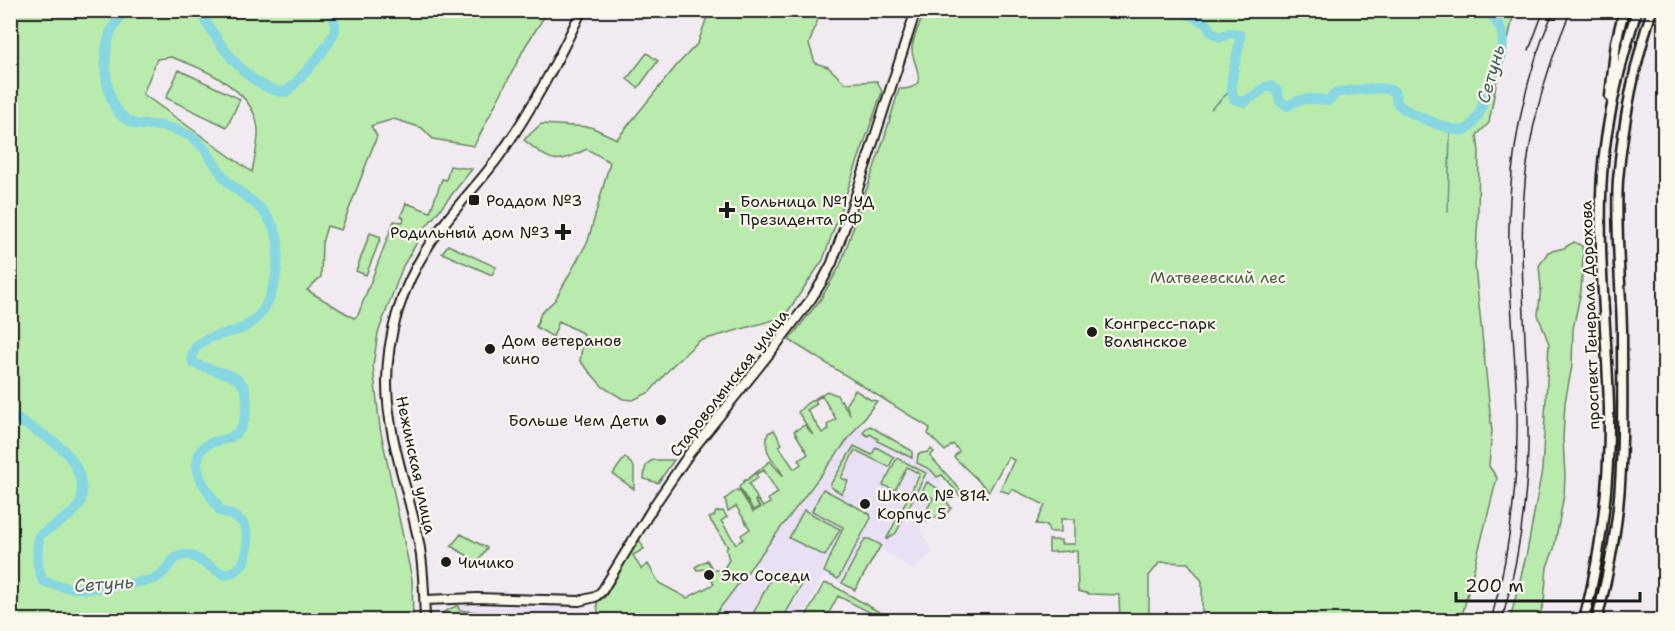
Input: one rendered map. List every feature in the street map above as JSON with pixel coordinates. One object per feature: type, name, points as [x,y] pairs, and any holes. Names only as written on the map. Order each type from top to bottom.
[{"type":"main road","points":[[1608,124],[1616,42],[1624,10]]},
{"type":"main road","name":"проспект Генерала Дорохова","points":[[1584,621],[1601,544],[1608,464],[1609,409],[1601,213],[1608,124],[1636,10]]},
{"type":"main road","name":"проспект Генерала Дорохова","points":[[1597,621],[1613,546],[1621,465],[1622,328],[1618,183],[1624,126],[1631,89],[1652,10]]},
{"type":"street","name":"Нежинская улица","points":[[425,621],[419,543],[387,399],[389,348],[396,314],[419,261],[447,219],[505,148],[540,91],[582,10]]},
{"type":"street","name":"Староволынская улица","points":[[424,600],[477,598],[579,601],[595,597],[602,591],[655,504],[689,454],[777,344],[823,280],[832,263],[857,192],[916,10]]},
{"type":"shaded area","name":"Школа № 814. Корпус 5","points":[[858,425],[922,459],[943,479],[920,528],[933,552],[914,570],[881,549],[855,590],[824,575],[799,620],[711,620]]},
{"type":"shaded area","points":[[456,606],[557,607],[588,620],[443,620],[446,610]]},
{"type":"green space","name":"Матвеевский лес","points":[[932,10],[1514,11],[1499,68],[1489,123],[1477,135],[1479,152],[1475,267],[1492,431],[1489,466],[1497,478],[1461,620],[1192,620],[1202,618],[1202,581],[1188,563],[1160,562],[1149,576],[1149,612],[1153,620],[1120,620],[1119,595],[1089,594],[1078,591],[1077,551],[1049,552],[1049,540],[1061,540],[1061,544],[1075,544],[1075,519],[1061,519],[1061,532],[1049,532],[1047,525],[1036,524],[1045,505],[1012,489],[1009,493],[1000,490],[1014,460],[1008,457],[989,491],[954,457],[959,451],[953,444],[945,451],[928,434],[930,428],[789,340],[820,300],[840,266],[899,89],[909,88],[918,81],[919,76],[912,51],[913,42],[924,14]]},
{"type":"green space","points":[[18,11],[548,11],[526,45],[474,146],[433,139],[422,128],[394,119],[371,126],[377,136],[341,230],[327,226],[322,243],[321,277],[307,290],[354,318],[358,315],[394,221],[403,222],[404,218],[401,216],[406,203],[430,212],[442,179],[446,180],[450,166],[472,169],[426,227],[403,266],[378,333],[373,366],[380,428],[412,579],[413,620],[11,620],[10,31]],"holes":[[[171,57],[226,83],[248,104],[255,116],[258,130],[252,172],[143,94],[157,59]]]},
{"type":"green space","name":"Больница №1 УД Президента РФ","points":[[709,11],[821,11],[809,44],[815,63],[828,67],[845,83],[877,81],[882,92],[823,260],[784,317],[699,341],[672,366],[650,392],[633,400],[623,399],[603,387],[580,361],[584,334],[559,321],[553,337],[536,327],[541,313],[555,300],[588,241],[610,162],[587,149],[567,158],[554,159],[541,153],[524,140],[541,124],[591,127],[617,139],[677,65],[698,43]]},
{"type":"green space","points":[[647,53],[658,61],[638,88],[627,79]]},
{"type":"green space","points":[[179,70],[240,99],[227,127],[166,98]]},
{"type":"green space","points":[[370,233],[381,237],[366,275],[356,271]]},
{"type":"green space","points":[[1574,242],[1582,246],[1583,255],[1581,291],[1573,329],[1572,366],[1565,402],[1564,495],[1554,549],[1547,567],[1544,602],[1538,620],[1510,620],[1527,552],[1542,470],[1549,344],[1538,315],[1541,287],[1539,266],[1548,252],[1564,248]]},
{"type":"green space","points":[[448,245],[496,267],[492,275],[442,253]]},
{"type":"green space","points":[[855,390],[877,401],[711,620],[618,620],[598,613],[597,602],[605,597],[639,539],[644,549],[633,555],[641,569],[648,564],[659,583],[687,598],[714,584],[707,569],[697,570],[695,567],[707,560],[713,570],[723,570],[729,560],[726,549],[728,547],[709,518],[716,512],[723,511],[727,517],[721,521],[736,544],[743,539],[741,535],[750,529],[736,506],[728,511],[725,499],[739,490],[753,512],[760,508],[756,501],[758,500],[763,507],[770,503],[768,499],[778,493],[764,470],[756,474],[758,478],[749,484],[757,498],[755,501],[759,507],[753,510],[739,487],[745,480],[770,461],[784,477],[768,452],[768,433],[774,430],[782,444],[779,446],[794,469],[801,464],[799,460],[808,454],[794,431],[805,425],[813,435],[798,412],[827,391],[837,395],[850,415],[846,404]],"holes":[[[822,396],[836,419],[827,425],[829,429],[822,433],[807,410],[817,404],[815,400]]]},
{"type":"green space","points":[[870,426],[912,451],[912,458],[877,441],[878,439],[870,434],[868,436],[863,433]]},
{"type":"green space","points":[[854,446],[872,455],[876,447],[894,457],[889,467],[855,450],[841,478],[848,481],[842,494],[830,485]]},
{"type":"green space","points":[[931,449],[934,452],[930,456],[966,496],[962,498],[942,475],[937,477],[931,470],[917,463],[918,454]]},
{"type":"green space","points":[[625,457],[634,467],[634,489],[613,474]]},
{"type":"green space","points":[[897,458],[926,473],[896,533],[886,540],[920,474],[907,467],[895,490],[883,485]]},
{"type":"green space","points":[[654,460],[674,460],[658,483],[644,479],[647,465]]},
{"type":"green space","points":[[927,482],[939,489],[951,508],[947,513],[925,521],[924,515],[933,498],[922,492]]},
{"type":"green space","points":[[823,489],[870,514],[871,518],[838,579],[824,572],[843,527],[812,511]]},
{"type":"green space","points":[[804,510],[840,529],[825,556],[789,538]]},
{"type":"green space","points":[[461,534],[487,548],[478,562],[451,546]]},
{"type":"green space","points":[[865,539],[881,545],[855,590],[842,583]]},
{"type":"green space","points":[[774,572],[801,586],[782,620],[750,620]]},
{"type":"green space","points":[[824,583],[832,585],[886,616],[881,618],[838,596],[825,620],[804,620]]},
{"type":"green space","points":[[456,606],[459,610],[501,615],[504,620],[452,620],[452,615],[448,620],[442,620],[442,613]]},
{"type":"waterway","name":"Сетунь","points":[[10,414],[62,449],[77,468],[81,482],[79,505],[66,518],[39,536],[38,559],[43,581],[54,585],[90,589],[150,580],[161,575],[173,560],[182,555],[192,556],[225,575],[241,566],[248,544],[244,526],[237,518],[220,511],[199,476],[197,460],[206,445],[229,438],[241,428],[246,412],[245,388],[233,377],[193,363],[193,354],[202,342],[243,328],[258,317],[268,301],[276,275],[277,236],[264,212],[228,182],[196,141],[172,128],[135,124],[123,117],[116,108],[107,84],[107,45],[111,31],[125,10]]},
{"type":"waterway","name":"Сетунь","points":[[199,10],[224,49],[247,74],[259,83],[286,92],[314,62],[333,36],[335,27],[332,10]]},
{"type":"waterway","name":"Сетунь","points":[[1181,10],[1207,24],[1211,32],[1220,37],[1230,33],[1240,35],[1232,75],[1234,99],[1245,102],[1271,86],[1277,91],[1280,101],[1288,106],[1307,99],[1328,101],[1337,92],[1373,88],[1387,89],[1394,91],[1398,104],[1402,108],[1442,126],[1460,130],[1470,127],[1477,118],[1503,48],[1501,30],[1487,10]]},
{"type":"waterway","points":[[1211,109],[1231,90]]},
{"type":"waterway","points":[[1448,212],[1450,130]]},
{"type":"railway","points":[[1529,50],[1544,10]]},
{"type":"railway","points":[[1491,620],[1508,544],[1516,466],[1516,394],[1509,255],[1513,161],[1532,69],[1554,10]]},
{"type":"railway","points":[[1502,620],[1521,534],[1526,490],[1528,414],[1522,257],[1526,171],[1534,124],[1546,78],[1571,10]]},
{"type":"place","name":"Роддом №3","points":[[474,200]]},
{"type":"place","name":"Больница №1 УД Президента РФ","points":[[727,210]]},
{"type":"place","name":"Родильный дом №3","points":[[563,232]]},
{"type":"place","name":"Конгресс-парк Волынское","points":[[1092,332]]},
{"type":"place","name":"Дом ветеранов кино","points":[[490,349]]},
{"type":"place","name":"Больше Чем Дети","points":[[661,420]]},
{"type":"place","name":"Школа № 814. Корпус 5","points":[[865,504]]},
{"type":"place","name":"Чичико","points":[[446,562]]},
{"type":"place","name":"Эко Соседи","points":[[709,575]]}]
